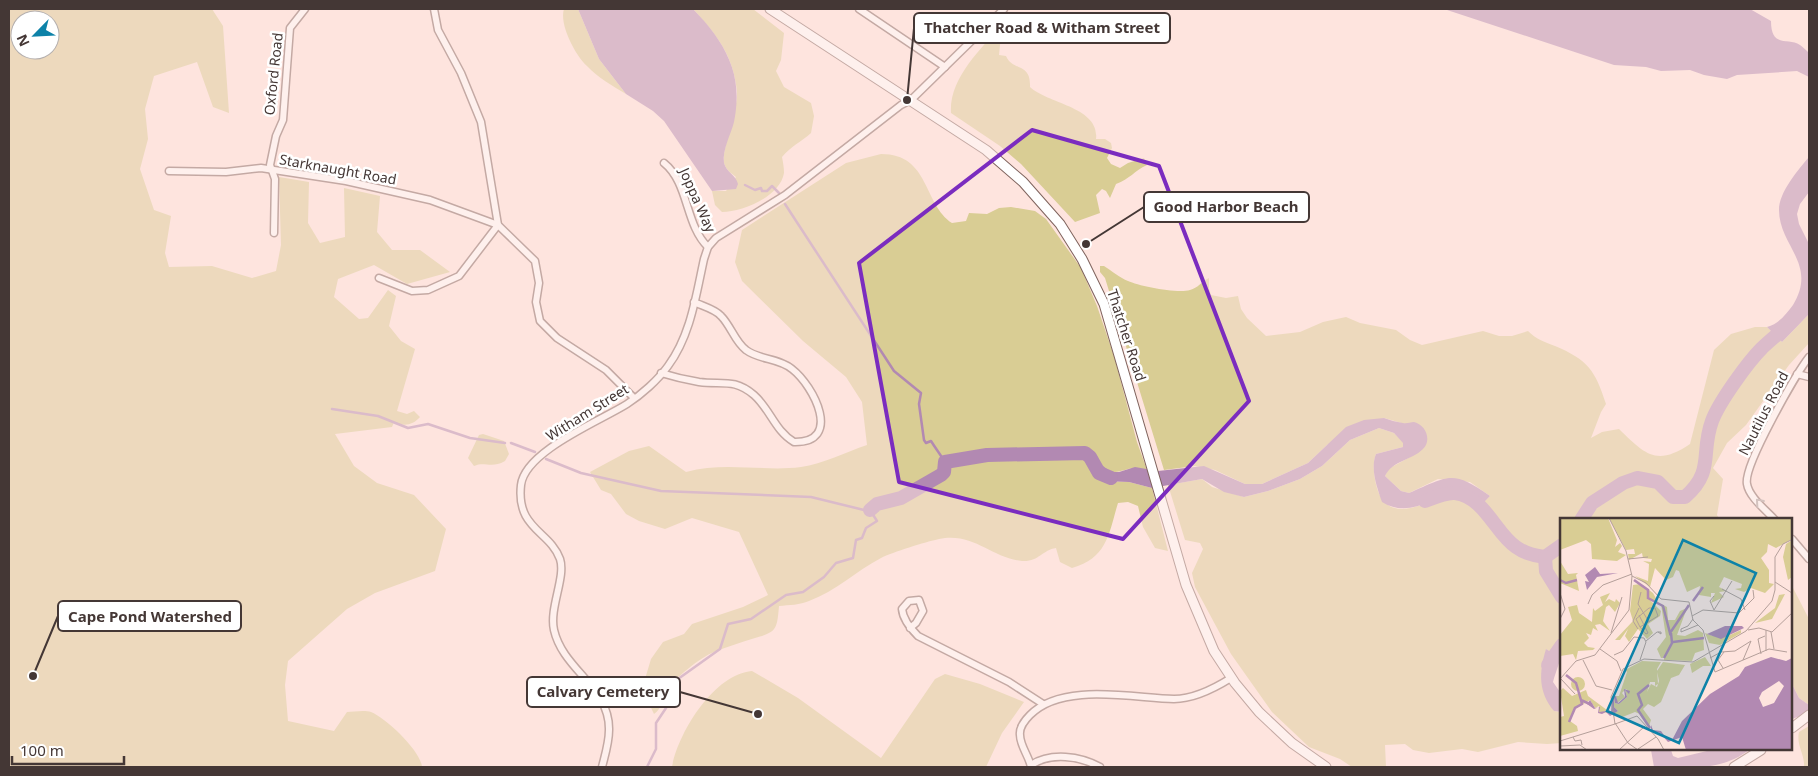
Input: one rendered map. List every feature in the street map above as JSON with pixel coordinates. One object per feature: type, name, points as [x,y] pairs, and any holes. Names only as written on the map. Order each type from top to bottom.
[{"type":"main road","name":"Thatcher Road","points":[[770,9],[911,100],[1001,162],[1044,204],[1071,240],[1104,304],[1181,569],[1197,614],[1214,650],[1231,678],[1273,726],[1311,758],[1326,767]]},
{"type":"main road","points":[[1793,727],[1806,717]]},
{"type":"main road","points":[[1734,767],[1759,751]]},
{"type":"street","name":"Oxford Road","points":[[274,234],[275,179],[270,165],[276,136],[283,120],[290,28],[305,9]]},
{"type":"street","points":[[434,9],[438,30],[461,73],[481,122],[498,226],[534,261],[539,283],[537,314],[544,327],[606,370],[634,398]]},
{"type":"street","points":[[859,9],[945,68]]},
{"type":"street","points":[[708,247],[716,238],[785,195],[901,105],[911,100],[1004,9]]},
{"type":"street","name":"Joppa Way","points":[[664,163],[674,174],[699,238],[708,247]]},
{"type":"street","name":"Starknaught Road","points":[[168,171],[226,172],[272,169],[404,193],[430,200],[498,226]]},
{"type":"street","points":[[379,278],[412,291],[428,290],[459,276],[498,226]]},
{"type":"street","name":"Witham Street","points":[[602,767],[610,731],[606,711],[597,691],[579,674],[562,652],[557,642],[553,620],[561,562],[557,553],[526,517],[521,484],[526,471],[536,460],[634,398],[662,373],[677,352],[686,333],[708,247]]},
{"type":"street","points":[[662,373],[701,382],[731,382],[742,386],[765,406],[779,429],[794,442],[817,434],[822,424],[816,398],[806,382],[791,368],[751,354],[743,348],[721,315],[694,302]]},
{"type":"street","name":"Nautilus Road","points":[[1773,518],[1749,491],[1746,483],[1753,458],[1797,374],[1809,357]]},
{"type":"street","points":[[1797,374],[1809,377]]},
{"type":"street","points":[[1793,540],[1809,559]]},
{"type":"street","points":[[910,628],[924,640],[1009,682],[1044,704]]},
{"type":"street","points":[[1100,767],[1087,760],[1047,757],[1031,766],[1020,735],[1021,728],[1029,716],[1044,704],[1074,696],[1185,698],[1212,688],[1231,678]]},
{"type":"highlighted area","points":[[1032,130],[1159,166],[1249,401],[1123,539],[899,482],[859,263]]},
{"type":"shaded area","points":[[9,9],[212,9],[223,26],[229,113],[213,107],[197,62],[154,76],[145,109],[148,139],[140,169],[154,210],[171,216],[165,253],[169,267],[212,266],[252,278],[276,271],[281,245],[279,177],[309,182],[308,223],[320,243],[345,237],[344,188],[380,196],[377,232],[392,250],[420,250],[450,272],[407,284],[374,265],[338,279],[334,297],[359,319],[368,318],[388,290],[396,296],[389,326],[401,341],[415,349],[397,411],[407,414],[414,411],[420,417],[408,424],[394,422],[392,427],[335,434],[354,466],[377,483],[414,495],[446,529],[435,571],[375,593],[347,609],[288,661],[285,685],[288,721],[334,731],[347,712],[371,712],[402,736],[416,752],[422,767],[9,767]]},
{"type":"shaded area","points":[[564,9],[578,9],[599,59],[626,94],[596,74],[582,61],[566,31],[563,15]]},
{"type":"shaded area","points":[[578,9],[693,9],[704,21],[723,47],[734,74],[736,105],[734,122],[725,147],[724,163],[737,181],[736,189],[712,191],[664,121],[653,111],[626,94],[599,59]]},
{"type":"shaded area","points":[[693,9],[753,9],[784,33],[781,60],[776,71],[784,87],[811,103],[814,116],[811,133],[782,157],[784,173],[781,182],[768,196],[759,202],[740,209],[722,212],[715,205],[712,191],[726,191],[736,177],[726,168],[724,163],[725,149],[737,100],[735,78],[728,56],[722,46]]},
{"type":"shaded area","points":[[1444,9],[1750,9],[1771,21],[1772,30],[1777,39],[1796,43],[1809,53],[1809,77],[1797,71],[1737,75],[1727,79],[1704,75],[1690,70],[1661,71],[1646,67],[1614,65]]},
{"type":"shaded area","points":[[1002,25],[999,55],[1006,56],[1013,64],[1025,70],[1030,79],[1030,87],[1038,93],[1071,107],[1090,120],[1095,128],[1096,139],[1105,139],[1111,143],[1112,148],[1107,158],[1111,164],[1120,168],[1128,163],[1144,158],[1147,165],[1116,184],[1110,198],[1106,191],[1102,189],[1096,195],[1100,213],[1075,222],[1021,164],[1000,146],[951,113],[955,88],[961,76],[976,54]]},
{"type":"shaded area","points":[[881,154],[897,156],[909,162],[924,181],[943,215],[952,223],[966,221],[969,213],[987,214],[999,208],[1011,207],[1035,211],[1046,219],[1081,268],[1097,306],[1114,356],[1137,442],[1147,470],[1131,468],[1111,472],[1102,481],[1129,482],[1152,488],[1168,551],[1155,548],[1143,527],[1138,506],[1128,502],[1118,503],[1109,534],[1100,551],[1084,564],[1072,568],[1060,562],[1056,548],[1047,551],[1033,560],[1022,561],[1011,559],[962,539],[939,539],[909,547],[881,558],[819,597],[794,605],[779,606],[778,620],[772,631],[714,652],[695,663],[670,686],[661,706],[654,714],[642,689],[651,659],[663,642],[684,634],[692,624],[743,607],[768,595],[739,532],[692,518],[665,529],[639,521],[626,514],[611,494],[601,490],[590,472],[629,451],[649,446],[686,472],[715,467],[801,467],[826,461],[867,445],[862,402],[846,377],[803,341],[742,281],[735,262],[742,230],[846,163]]},
{"type":"shaded area","points":[[1809,157],[1809,192],[1800,204],[1797,214],[1799,224],[1809,244],[1809,314],[1782,342],[1767,327],[1779,321],[1793,305],[1800,291],[1801,278],[1800,266],[1781,223],[1780,203],[1790,182]]},
{"type":"shaded area","points":[[1100,266],[1104,266],[1133,283],[1184,291],[1195,288],[1209,278],[1211,295],[1226,298],[1238,296],[1241,309],[1247,318],[1266,336],[1300,332],[1323,322],[1346,317],[1360,323],[1396,330],[1410,340],[1422,345],[1483,331],[1499,336],[1512,336],[1528,331],[1540,340],[1575,356],[1594,374],[1606,404],[1591,438],[1602,432],[1619,429],[1644,451],[1659,456],[1668,455],[1690,444],[1714,350],[1731,334],[1755,327],[1767,327],[1782,342],[1809,314],[1809,343],[1789,365],[1746,425],[1727,443],[1713,468],[1723,479],[1717,515],[1719,518],[1560,518],[1560,648],[1554,655],[1546,649],[1554,711],[1560,712],[1560,743],[1518,742],[1478,752],[1462,749],[1429,753],[1413,750],[1405,744],[1385,745],[1386,767],[1352,767],[1340,759],[1309,747],[1272,712],[1231,654],[1195,587],[1192,573],[1203,549],[1200,543],[1185,540],[1168,485],[1202,479],[1212,487],[1244,497],[1268,491],[1300,479],[1322,466],[1350,440],[1379,428],[1394,433],[1403,442],[1403,447],[1376,454],[1374,462],[1377,488],[1383,500],[1392,507],[1402,509],[1426,504],[1460,490],[1479,506],[1490,496],[1470,482],[1438,479],[1409,493],[1401,491],[1385,476],[1388,469],[1410,457],[1405,424],[1384,418],[1327,445],[1308,463],[1262,484],[1245,484],[1215,470],[1195,466],[1164,470],[1105,278],[1100,272]]},
{"type":"shaded area","points":[[1384,418],[1395,422],[1414,422],[1422,426],[1427,437],[1426,445],[1423,449],[1397,464],[1385,476],[1401,491],[1409,493],[1433,482],[1450,478],[1467,482],[1490,496],[1480,506],[1460,490],[1411,508],[1392,507],[1382,502],[1374,472],[1376,454],[1403,447],[1403,443],[1394,433],[1379,428],[1350,440],[1322,466],[1300,479],[1268,491],[1244,497],[1224,492],[1202,479],[1152,488],[1129,482],[1102,481],[1096,474],[1095,469],[1103,466],[1111,472],[1119,472],[1135,467],[1158,471],[1204,466],[1245,484],[1262,484],[1308,463],[1346,427],[1364,420]]},
{"type":"shaded area","points":[[483,434],[504,441],[509,454],[505,461],[492,465],[482,464],[474,466],[468,458],[479,435]]},
{"type":"shaded area","points":[[1793,588],[1809,619],[1809,705],[1799,698],[1793,686]]},
{"type":"shaded area","points":[[1560,648],[1560,660],[1553,682],[1560,692],[1560,712],[1554,711],[1549,704],[1541,682],[1546,649],[1554,654]]},
{"type":"shaded area","points":[[752,671],[798,698],[881,758],[935,679],[945,674],[980,684],[1024,702],[1002,733],[986,767],[672,767],[682,738],[700,707],[724,682]]},
{"type":"shaded area","points":[[1793,686],[1799,698],[1809,705],[1809,724],[1800,716],[1793,719]]},
{"type":"shaded area","points":[[1809,726],[1809,767],[1804,767],[1798,737],[1799,732]]},
{"type":"shaded area","points":[[1651,751],[1671,751],[1673,756],[1678,758],[1707,751],[1747,751],[1727,762],[1704,767],[1654,767]]},
{"type":"waterway","points":[[745,185],[755,190],[761,188],[762,191],[767,191],[772,186],[779,193]]},
{"type":"waterway","points":[[785,204],[894,371],[921,393],[919,404],[924,440],[926,443],[931,441],[945,462]]},
{"type":"waterway","points":[[1582,518],[1592,503],[1623,483],[1637,478],[1658,482],[1673,497],[1685,497],[1694,488],[1704,470],[1712,421],[1727,393],[1756,354],[1793,320],[1809,298]]},
{"type":"waterway","points":[[332,409],[378,416],[408,428],[428,424],[470,438],[505,443]]},
{"type":"waterway","points":[[511,443],[535,452]]},
{"type":"waterway","points":[[870,510],[877,504],[901,498],[941,475],[944,472],[945,462],[987,455],[1085,453],[1090,457],[1099,473],[1111,478]]},
{"type":"waterway","points":[[546,459],[581,473],[661,491],[811,497],[870,510],[877,521],[866,528],[862,538],[856,540],[853,558],[836,563],[824,577],[803,592],[786,595],[751,619],[728,624],[720,649],[678,679],[668,689],[668,705],[656,723],[656,749],[647,767]]},
{"type":"waterway","points":[[1425,501],[1452,493],[1465,496],[1482,508],[1509,541],[1519,549],[1530,554],[1545,557],[1560,546]]},
{"type":"waterway","points":[[1545,557],[1546,571],[1560,594]]},
{"type":"waterway","points":[[1548,665],[1560,648]]},
{"type":"place","name":"Thatcher Road & Witham Street","points":[[907,100]]},
{"type":"place","name":"Good Harbor Beach","points":[[1086,244]]},
{"type":"place","name":"Cape Pond Watershed","points":[[33,676]]},
{"type":"place","name":"Calvary Cemetery","points":[[758,714]]}]
